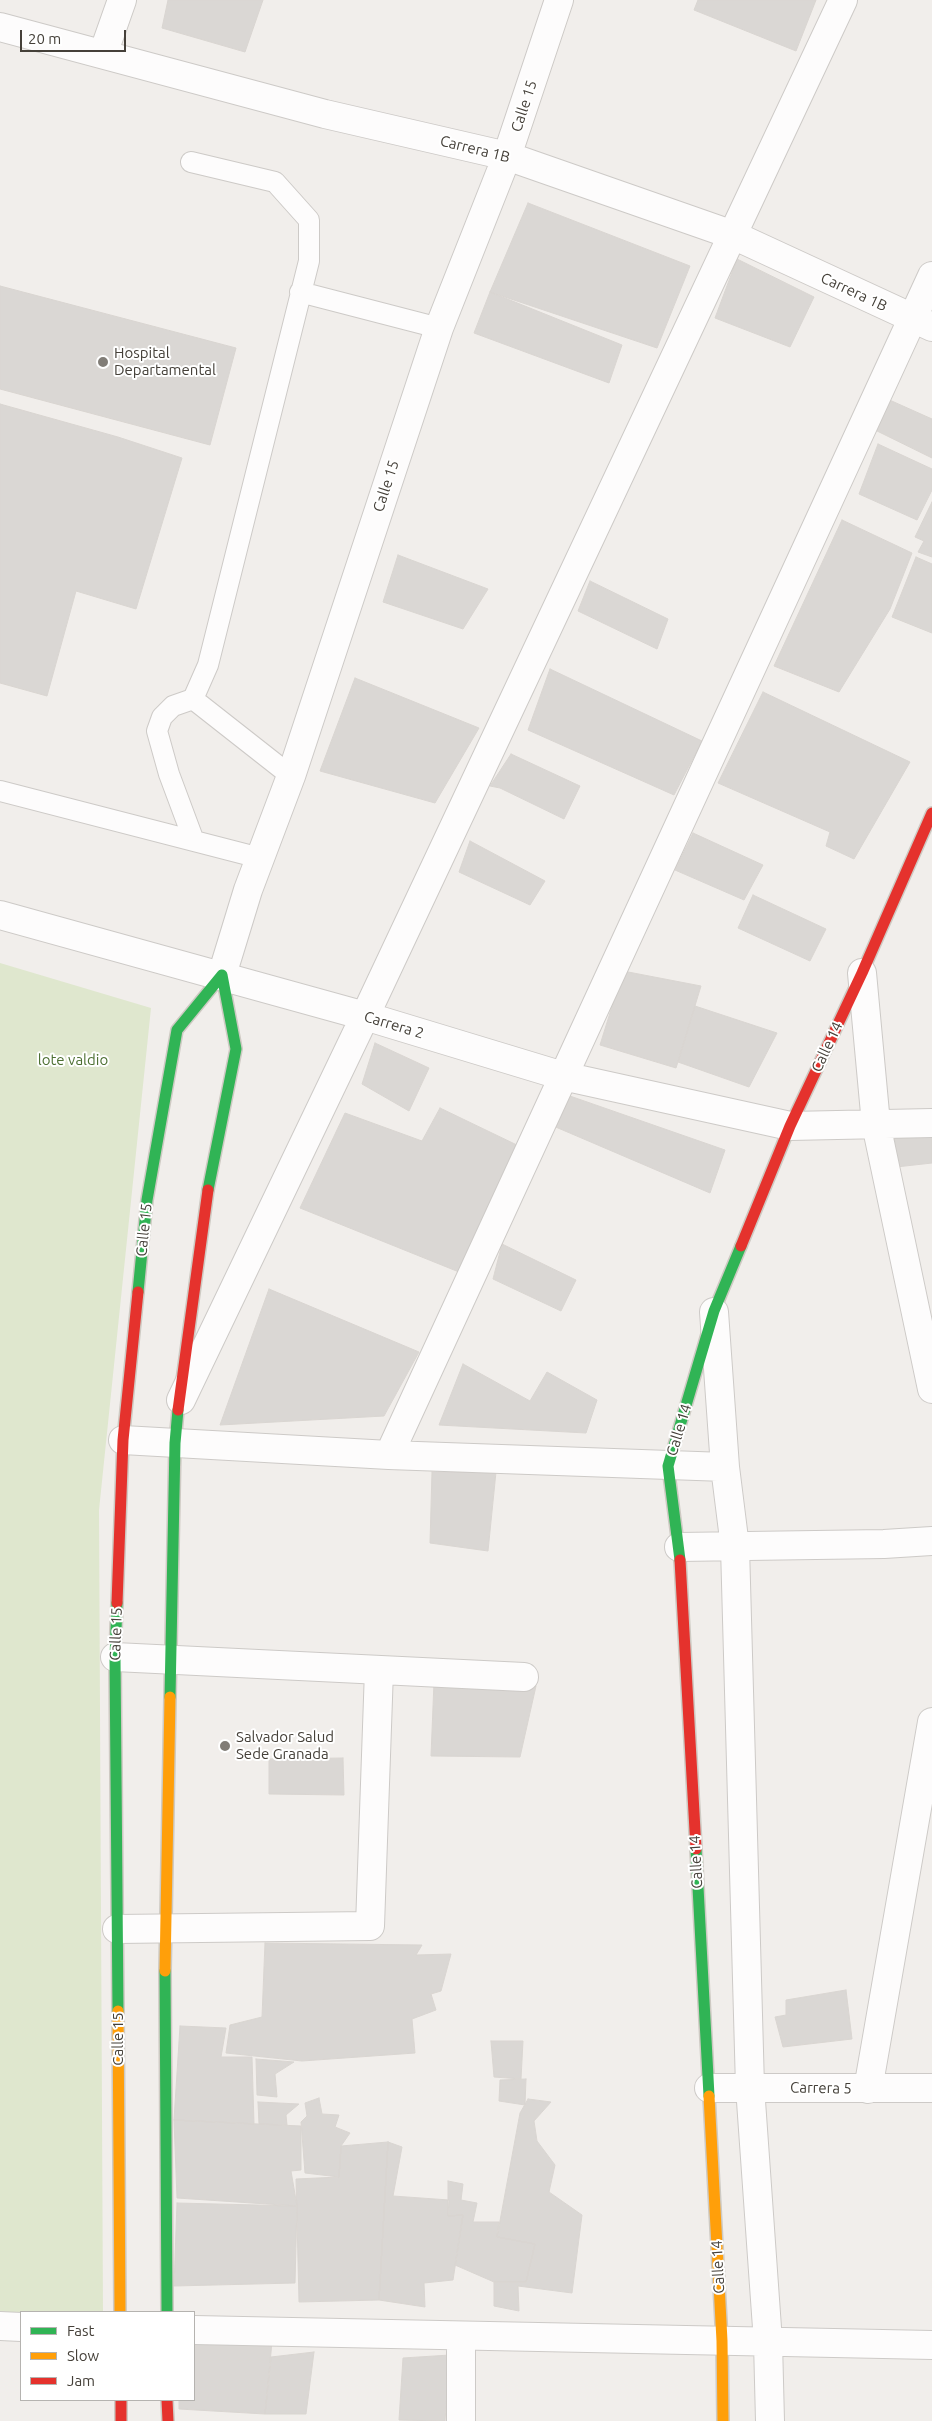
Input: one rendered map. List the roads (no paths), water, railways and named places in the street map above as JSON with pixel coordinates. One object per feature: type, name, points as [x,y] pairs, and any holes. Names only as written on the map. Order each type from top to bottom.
[{"type":"street","points":[[103,54],[122,0]]},
{"type":"street","name":"Calle 15","points":[[120,2311],[115,1657],[123,1440],[147,1200],[178,1030],[222,976],[260,858],[291,776],[439,328],[507,156],[558,0]]},
{"type":"street","points":[[178,1406],[365,1016],[843,0]]},
{"type":"street","name":"Carrera 1B","points":[[0,27],[325,114],[507,156],[732,235],[922,323]]},
{"type":"street","points":[[389,1455],[563,1076],[922,323],[932,276]]},
{"type":"street","name":"Calle 14","points":[[723,2421],[722,2341],[679,1547],[668,1466],[714,1310],[790,1126],[862,973],[932,812]]},
{"type":"street","name":"Carrera 2","points":[[0,915],[365,1016],[563,1076],[790,1126],[932,1123]]},
{"type":"street","points":[[862,973],[876,1124],[932,1389]]},
{"type":"street","name":"Calle 15","points":[[166,2311],[165,1928],[176,1443],[178,1406],[204,1215],[236,1048],[222,976]]},
{"type":"street","name":"Calle 14","points":[[714,1310],[725,1467],[735,1547],[750,2087],[768,2342],[770,2421]]},
{"type":"street","points":[[123,1440],[389,1455],[725,1467]]},
{"type":"street","points":[[679,1547],[932,1541]]},
{"type":"street","points":[[115,1657],[524,1677]]},
{"type":"street","points":[[117,1929],[370,1926],[379,1670]]},
{"type":"street","points":[[868,2089],[932,1722]]},
{"type":"street","name":"Carrera 5","points":[[709,2088],[932,2088]]},
{"type":"street","points":[[0,2326],[20,2327]]},
{"type":"street","points":[[195,2330],[932,2346]]},
{"type":"street","points":[[461,2336],[461,2421]]},
{"type":"street","points":[[121,2401],[121,2421]]},
{"type":"street","points":[[167,2401],[168,2421]]},
{"type":"lane","points":[[191,162],[275,182],[309,220],[309,261],[208,665],[193,699],[173,706],[162,717],[157,731],[169,774],[194,841]]},
{"type":"lane","points":[[300,292],[439,328]]},
{"type":"lane","points":[[193,699],[291,776]]},
{"type":"lane","points":[[0,791],[260,858]]},
{"type":"place","name":"Hospital Departamental","points":[[103,362]]},
{"type":"place","name":"Salvador Salud Sede Granada","points":[[225,1746]]},
{"type":"park label","name":"lote valdio","points":[[73,1060]]}]
